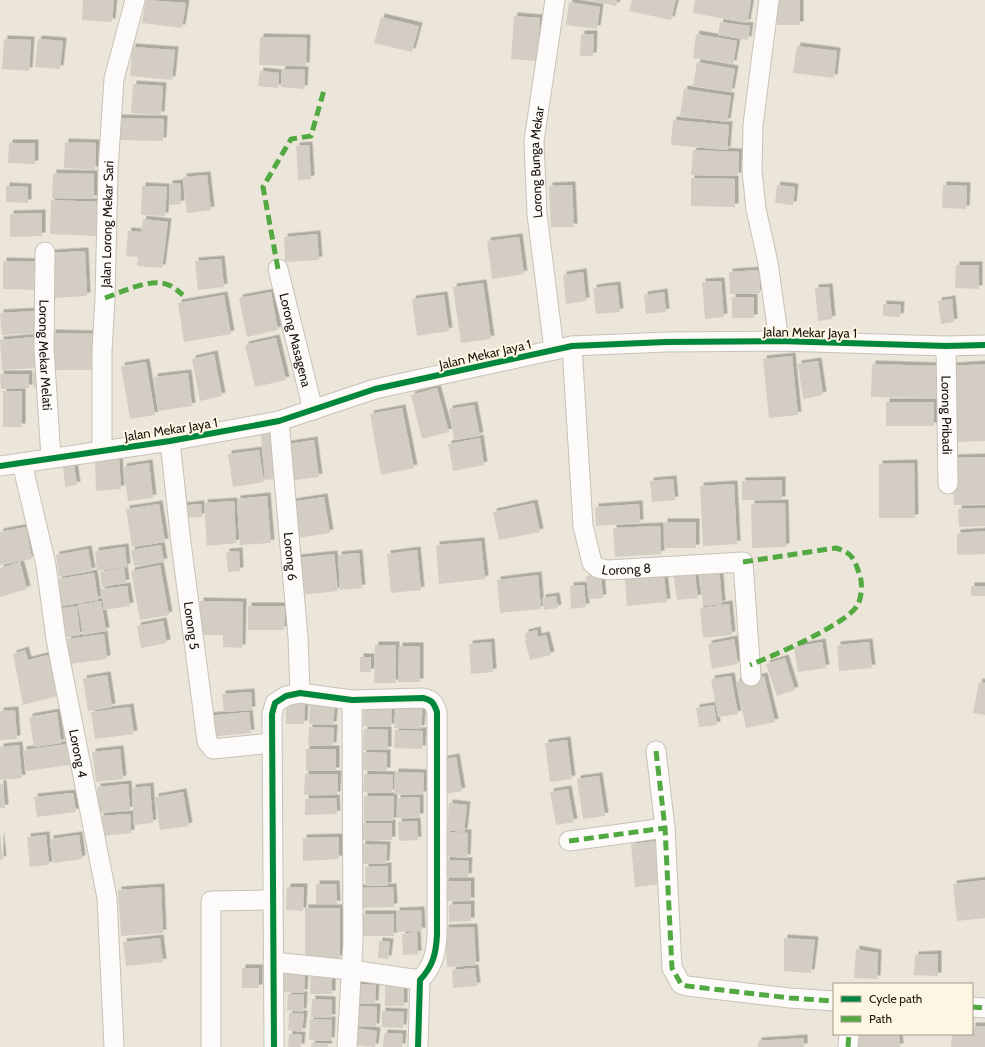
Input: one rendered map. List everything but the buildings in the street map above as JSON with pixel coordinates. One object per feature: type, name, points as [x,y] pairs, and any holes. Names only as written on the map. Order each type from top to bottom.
[{"type":"street","name":"Jalan Lorong Mekar Sari","points":[[102,451],[102,351],[105,298],[108,169],[114,78],[134,0]]},
{"type":"street","name":"Lorong Bunga Mekar","points":[[555,0],[534,141],[537,214],[563,348]]},
{"type":"street","points":[[769,0],[753,125],[752,171],[756,209],[768,263],[779,341]]},
{"type":"street","name":"Lorong Mekar Melati","points":[[45,252],[44,348],[51,458]]},
{"type":"street","name":"Lorong Masagena","points":[[278,269],[313,410]]},
{"type":"street","name":"Jalan Mekar Jaya 1","points":[[0,466],[170,441],[279,421],[376,389],[563,348],[666,342],[779,341],[946,346],[985,344]]},
{"type":"street","name":"Lorong Pribadi","points":[[946,346],[948,484]]},
{"type":"street","name":"Lorong 8","points":[[563,348],[584,526],[592,563],[598,568],[608,570],[743,562],[751,676]]},
{"type":"street","name":"Lorong 6","points":[[279,421],[298,637],[300,693]]},
{"type":"street","name":"Lorong 5","points":[[170,441],[181,544],[207,741],[213,749],[272,743]]},
{"type":"street","name":"Lorong 4","points":[[22,463],[46,565],[56,639],[107,898],[114,1047]]},
{"type":"street","points":[[274,1047],[272,714],[275,703],[286,696],[300,693],[352,700],[423,698],[431,700],[435,704],[437,712],[437,935],[436,954],[429,970],[420,980],[418,1047]]},
{"type":"street","points":[[347,1047],[353,942],[352,700]]},
{"type":"street","points":[[656,751],[664,828],[672,968],[681,984],[726,991],[833,1001]]},
{"type":"street","points":[[569,841],[664,828]]},
{"type":"street","points":[[211,1047],[211,901],[273,900]]},
{"type":"street","points":[[273,962],[351,970],[420,980]]},
{"type":"street","points":[[973,1007],[985,1008]]},
{"type":"street","points":[[848,1047],[849,1035]]},
{"type":"marked path","points":[[278,269],[263,187],[291,139],[311,136],[324,90]]},
{"type":"marked path","points":[[105,298],[138,286],[155,283],[163,283],[171,286],[183,295]]},
{"type":"marked path","points":[[743,562],[836,548],[846,552],[852,557],[860,577],[861,585],[860,599],[857,606],[850,614],[824,631],[775,655],[750,665]]},
{"type":"marked path","points":[[656,751],[665,828],[672,968],[681,984],[687,986],[790,998],[833,1001]]},
{"type":"marked path","points":[[569,841],[665,828]]},
{"type":"marked path","points":[[973,1007],[985,1008]]},
{"type":"marked path","points":[[848,1047],[849,1035]]},
{"type":"cycle path","points":[[0,466],[170,441],[279,421],[375,389],[572,346],[666,342],[779,341],[946,346],[985,345]]},
{"type":"cycle path","points":[[274,1047],[272,714],[275,703],[286,696],[300,693],[352,700],[423,698],[429,700],[435,706],[437,712],[437,935],[436,948],[431,965],[420,980],[418,1047]]}]
